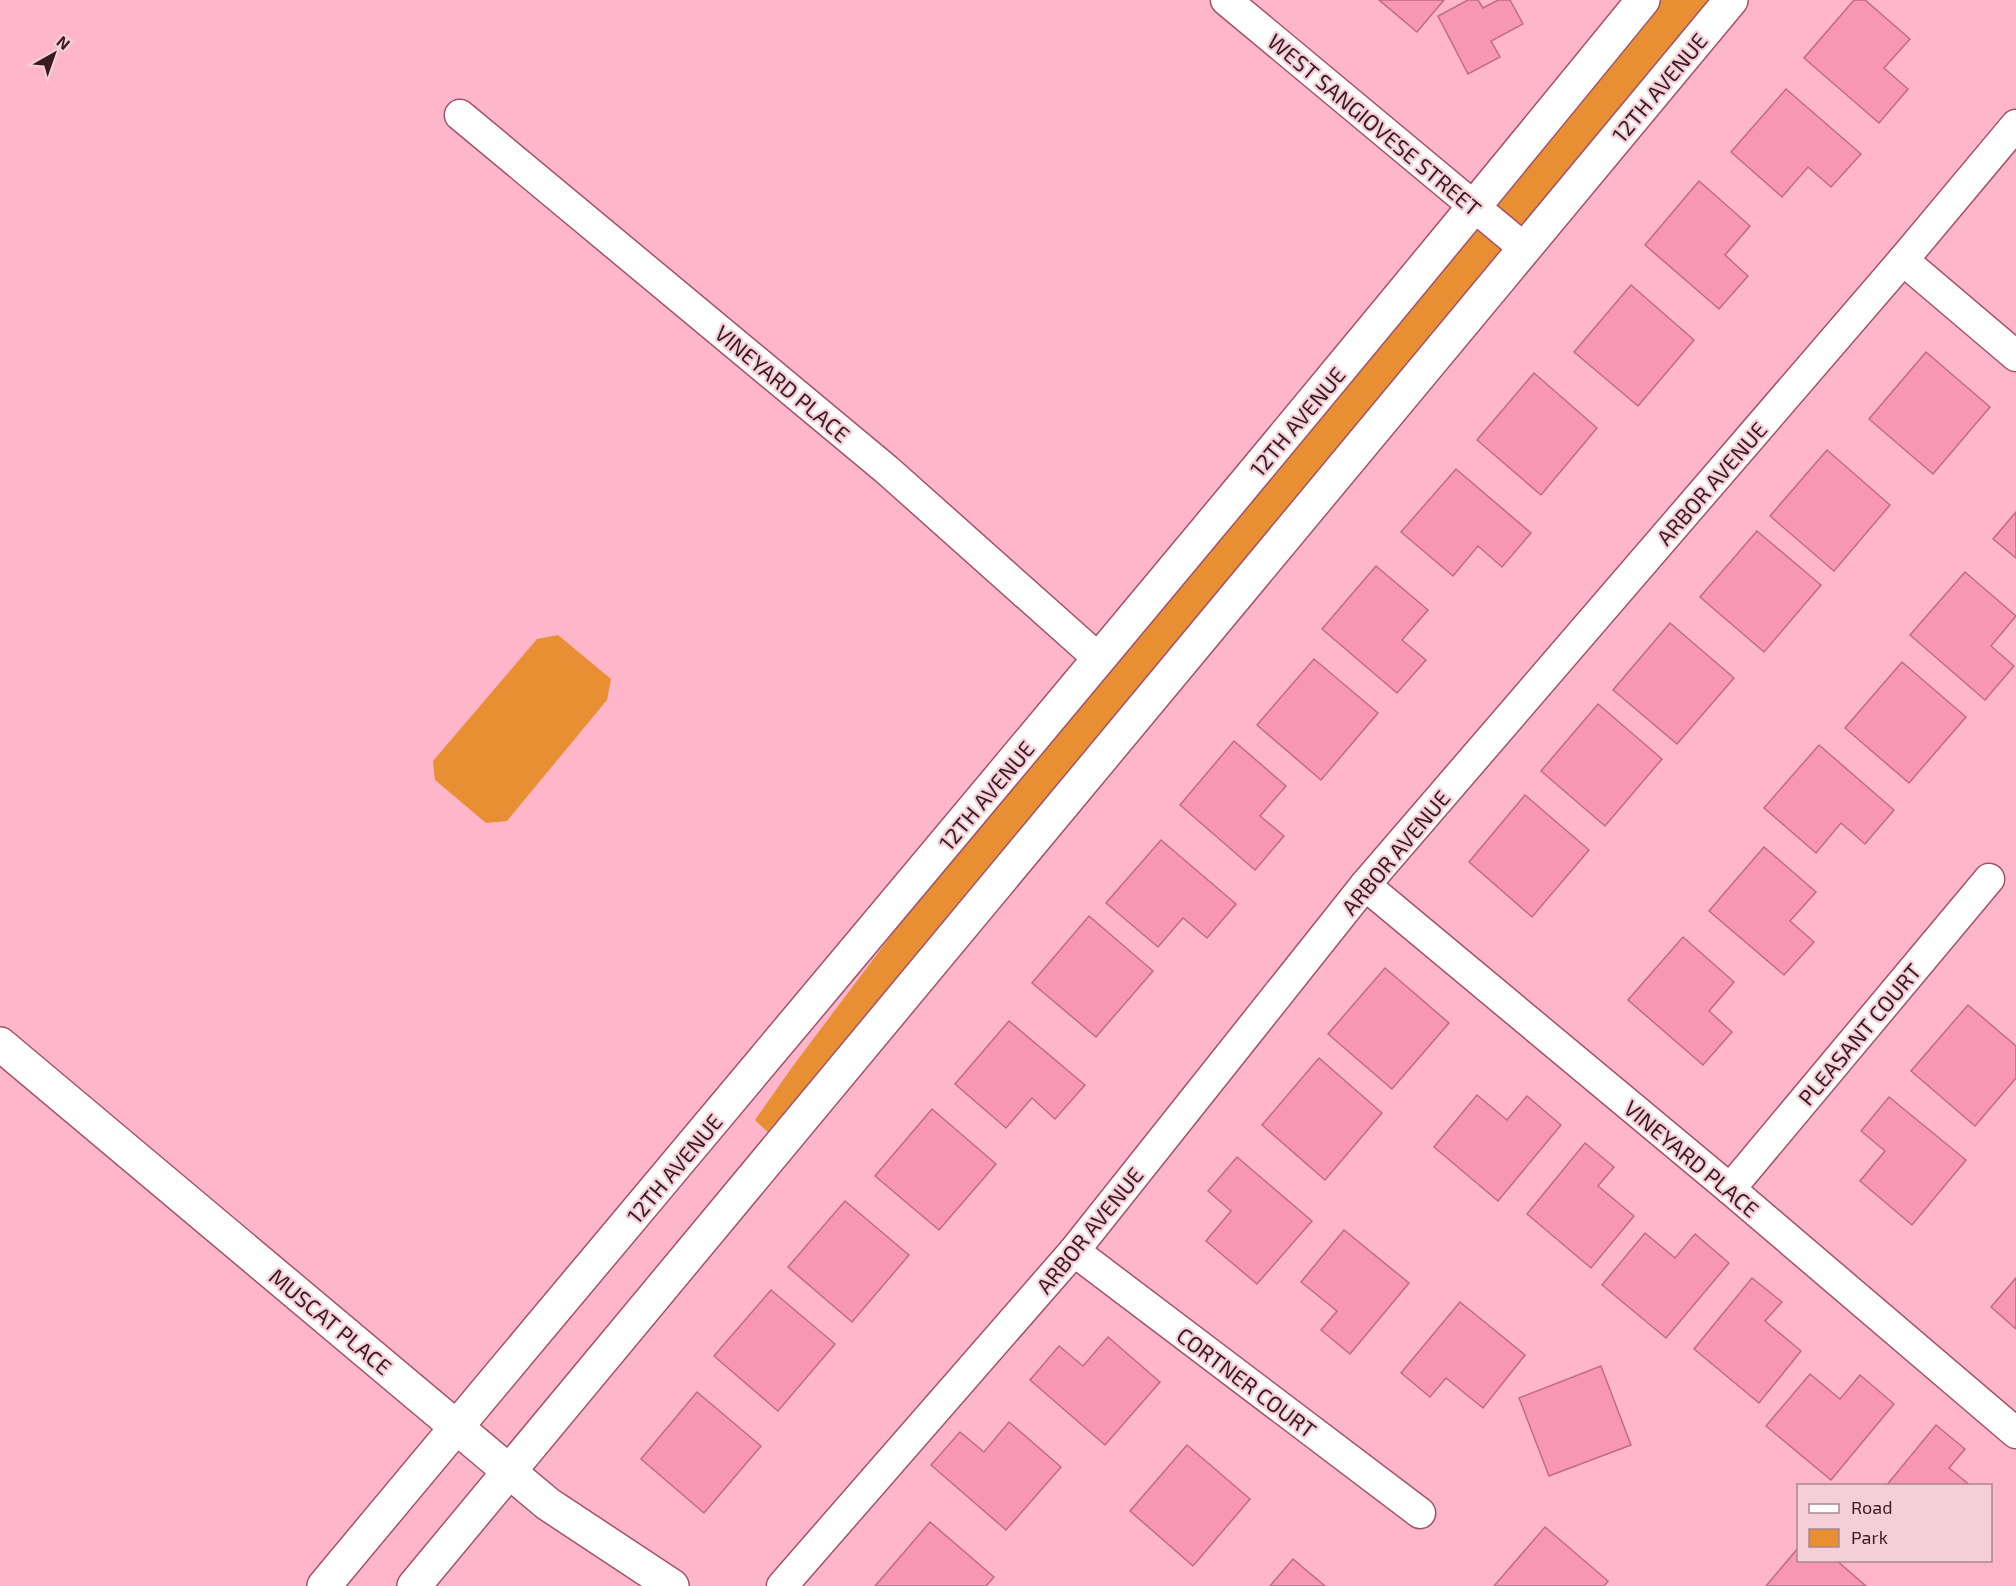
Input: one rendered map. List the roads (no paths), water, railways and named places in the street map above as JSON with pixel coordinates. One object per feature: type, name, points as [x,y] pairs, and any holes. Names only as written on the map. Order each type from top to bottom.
[{"type":"street","name":"WEST SANGIOVESE STREET","points":[[1226,0],[1524,248]]},
{"type":"street","name":"12TH AVENUE","points":[[324,1586],[1099,659],[1643,0]]},
{"type":"street","name":"12TH AVENUE","points":[[414,1586],[1731,0]]},
{"type":"street","name":"VINEYARD PLACE","points":[[460,115],[887,470],[1099,659]]},
{"type":"street","name":"ARBOR AVENUE","points":[[782,1586],[1074,1251],[1365,885],[1903,260],[2016,125]]},
{"type":"street","points":[[1903,260],[2016,356]]},
{"type":"street","name":"PLEASANT COURT","points":[[1730,1189],[1989,879]]},
{"type":"street","name":"VINEYARD PLACE","points":[[1365,885],[1730,1189],[2016,1433]]},
{"type":"street","name":"MUSCAT PLACE","points":[[0,1044],[548,1504],[672,1586]]},
{"type":"street","name":"CORTNER COURT","points":[[1074,1251],[1420,1513]]}]
